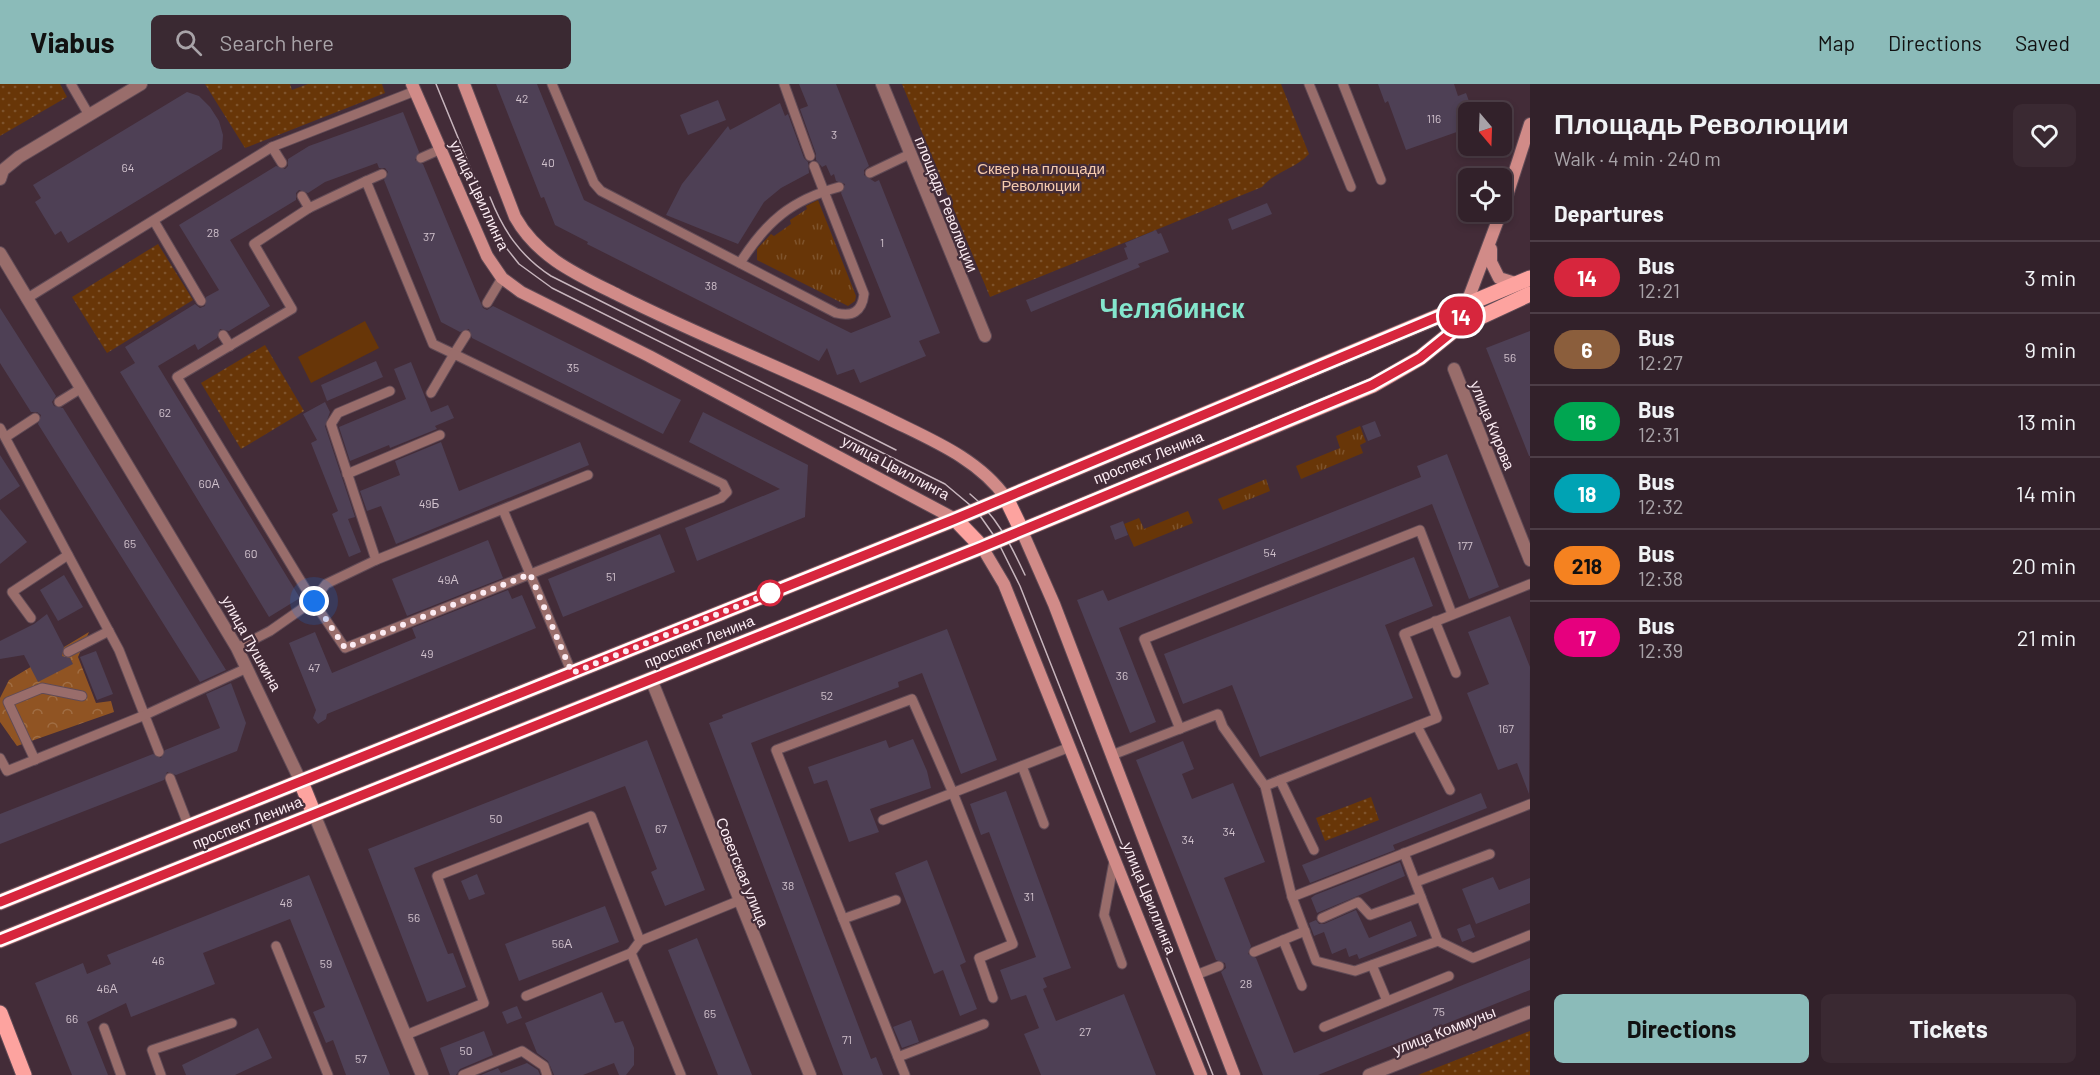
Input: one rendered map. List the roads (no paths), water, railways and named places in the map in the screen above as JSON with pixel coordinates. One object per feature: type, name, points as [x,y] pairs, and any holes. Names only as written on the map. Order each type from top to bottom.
[{"type":"main road","name":"улица Цвиллинга","points":[[464,84],[515,217],[526,234],[551,259],[655,313],[807,380],[910,429],[970,462],[992,479],[1006,498],[1044,578],[1234,1075]]},
{"type":"main road","name":"улица Цвиллинга","points":[[414,87],[474,230],[502,278],[521,292],[649,356],[955,519],[982,547],[1004,584],[1201,1075]]},
{"type":"main road","points":[[1512,178],[1530,124]]},
{"type":"main road","points":[[1457,328],[1497,222]]},
{"type":"main road","points":[[1492,239],[1491,262],[1499,278],[1523,280]]},
{"type":"main road","name":"проспект Ленина","points":[[0,902],[955,519],[1523,280]]},
{"type":"main road","name":"проспект Ленина","points":[[0,940],[982,547],[1372,385],[1420,358],[1457,328],[1530,294]]},
{"type":"main road","name":"улица Пушкина","points":[[301,782],[314,814]]},
{"type":"main road","points":[[0,1013],[24,1075]]},
{"type":"street","points":[[0,179],[3,170],[19,157],[141,84]]},
{"type":"street","name":"площадь Революции","points":[[882,84],[985,336]]},
{"type":"street","name":"улица Пушкина","points":[[0,253],[26,300],[237,648],[301,782]]},
{"type":"street","name":"улица Кирова","points":[[1454,369],[1530,560]]},
{"type":"street","name":"Советская улица","points":[[651,679],[738,901],[810,1075]]},
{"type":"street","name":"улица Пушкина","points":[[314,814],[420,1074]]},
{"type":"street","name":"улица Коммуны","points":[[1369,1075],[1530,1012]]},
{"type":"lane","points":[[70,84],[89,115]]},
{"type":"lane","points":[[552,84],[594,183],[601,191],[836,313],[847,316],[856,313],[863,305],[864,294],[784,84]]},
{"type":"lane","points":[[1309,84],[1350,187]]},
{"type":"lane","points":[[1343,84],[1381,180]]},
{"type":"lane","points":[[26,300],[272,147],[414,87]]},
{"type":"lane","points":[[272,147],[282,163]]},
{"type":"lane","points":[[421,158],[439,150]]},
{"type":"lane","points":[[870,173],[910,154]]},
{"type":"lane","points":[[366,181],[433,344],[723,484],[727,492],[721,498],[345,648],[177,377],[292,309],[254,244],[309,208],[366,181],[382,174]]},
{"type":"lane","points":[[740,263],[768,225],[804,197],[838,187]]},
{"type":"lane","points":[[302,196],[309,208]]},
{"type":"lane","points":[[154,220],[201,301]]},
{"type":"lane","points":[[487,303],[502,278]]},
{"type":"lane","points":[[223,335],[230,346]]},
{"type":"lane","points":[[431,393],[466,335]]},
{"type":"lane","points":[[59,402],[80,389]]},
{"type":"lane","points":[[376,560],[331,424],[338,413],[390,391]]},
{"type":"lane","points":[[6,437],[35,418]]},
{"type":"lane","points":[[0,428],[109,631],[159,752]]},
{"type":"lane","points":[[347,474],[440,435]]},
{"type":"lane","points":[[237,648],[270,631],[314,601],[326,584],[376,560],[588,475]]},
{"type":"lane","points":[[503,510],[572,673]]},
{"type":"lane","points":[[1180,729],[1144,639],[1420,530],[1452,615]]},
{"type":"lane","points":[[32,618],[12,592],[68,555]]},
{"type":"lane","points":[[1265,786],[1437,718],[1404,634],[1530,584]]},
{"type":"lane","points":[[1435,621],[1456,673]]},
{"type":"lane","points":[[68,652],[109,631]]},
{"type":"lane","points":[[0,758],[7,771],[145,715],[247,668]]},
{"type":"lane","points":[[34,760],[9,702],[42,688],[82,696]]},
{"type":"lane","points":[[905,1075],[776,750],[912,699],[953,793],[1013,944],[979,958],[993,998]]},
{"type":"lane","points":[[1112,755],[1218,714],[1223,727],[1265,786],[1292,897],[1316,961],[1355,971],[1438,941]]},
{"type":"lane","points":[[1417,726],[1450,790]]},
{"type":"lane","points":[[883,820],[1070,747]]},
{"type":"lane","points":[[1022,766],[1044,824]]},
{"type":"lane","points":[[170,777],[189,826]]},
{"type":"lane","points":[[1280,780],[1314,850]]},
{"type":"lane","points":[[1292,897],[1530,804]]},
{"type":"lane","points":[[406,1035],[484,1003],[437,876],[591,816],[640,940]]},
{"type":"lane","points":[[1404,853],[1438,941],[1473,958],[1530,935]]},
{"type":"lane","points":[[1416,882],[1490,854]]},
{"type":"lane","points":[[1115,858],[1104,915],[1122,964]]},
{"type":"lane","points":[[1322,918],[1358,902],[1370,915],[1421,897]]},
{"type":"lane","points":[[843,920],[896,900]]},
{"type":"lane","points":[[526,996],[631,953],[640,940],[738,901]]},
{"type":"lane","points":[[1254,952],[1305,932]]},
{"type":"lane","points":[[1283,940],[1302,986]]},
{"type":"lane","points":[[276,946],[328,1075]]},
{"type":"lane","points":[[631,953],[681,1075]]},
{"type":"lane","points":[[1372,965],[1387,1002]]},
{"type":"lane","points":[[1196,975],[1219,966]]},
{"type":"lane","points":[[1324,1027],[1449,976]]},
{"type":"lane","points":[[161,1075],[152,1050],[232,1023]]},
{"type":"lane","points":[[898,1057],[984,1024]]},
{"type":"lane","points":[[104,1028],[121,1075]]},
{"type":"lane","points":[[463,1075],[522,1051],[544,1066],[547,1075]]},
{"type":"tram line","points":[[436,84],[500,240],[519,264],[552,288],[945,484],[976,510],[997,540],[1020,586],[1213,1075]]},
{"type":"tram line","points":[[490,197],[514,241],[530,260],[551,276],[896,450]]},
{"type":"tram line","points":[[970,494],[996,521],[1025,575]]},
{"type":"district","name":"Челябинск","points":[[1172,307]]},
{"type":"park label","name":"Сквер на площади Революции","points":[[1041,176]]}]
